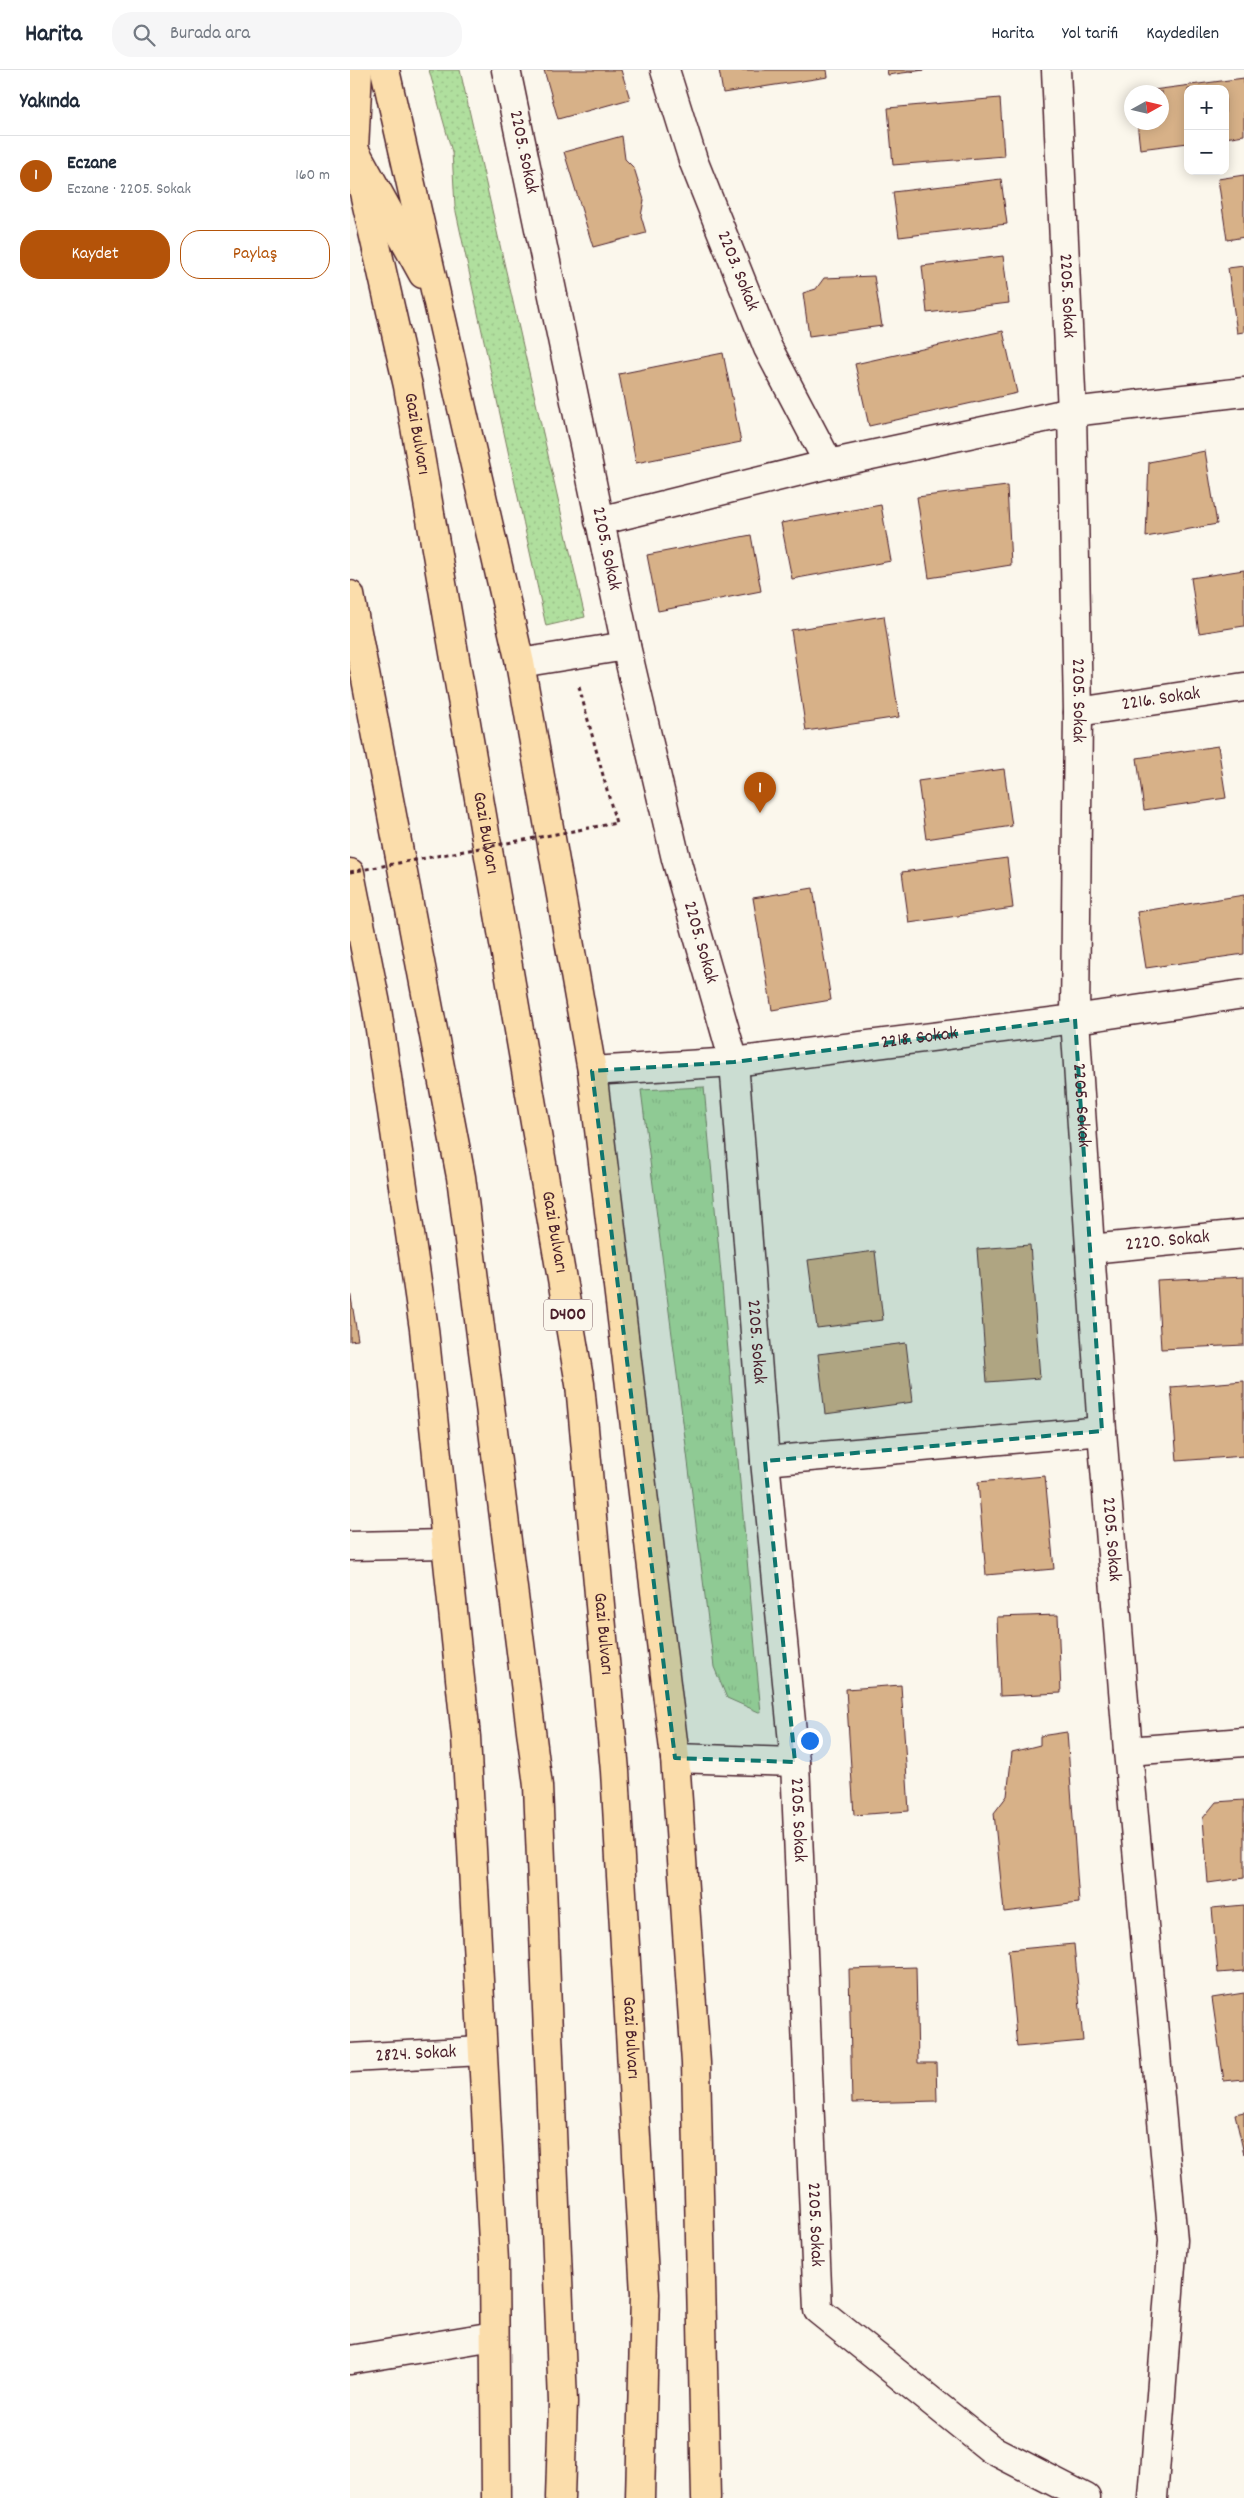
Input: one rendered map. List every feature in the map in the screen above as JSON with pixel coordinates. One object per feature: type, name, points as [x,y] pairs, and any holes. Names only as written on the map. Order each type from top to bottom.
[{"type":"highway","name":"Gazi Bulvarı","points":[[358,70],[352,140],[408,386],[580,1384],[615,1771],[645,2294],[640,2498]]},
{"type":"highway","points":[[385,70],[520,663],[592,1071],[676,1758],[696,2063],[706,2498]]},
{"type":"highway","points":[[352,140],[439,304]]},
{"type":"highway","points":[[350,595],[461,1177],[538,1786],[563,2402],[560,2498]]},
{"type":"highway","points":[[350,873],[377,1009],[422,1320],[466,1737],[494,2261],[496,2498]]},
{"type":"street","name":"2205. Sokak","points":[[506,70],[626,646],[676,859],[734,1062],[765,1461],[795,1762],[818,2310],[991,2449],[1086,2498]]},
{"type":"street","name":"2203. Sokak","points":[[665,70],[692,160],[768,348],[829,464]]},
{"type":"street","name":"2205. Sokak","points":[[1056,70],[1072,412],[1078,712],[1075,1019],[1102,1431],[1128,1751],[1174,2240],[1153,2498]]},
{"type":"street","points":[[599,521],[829,464],[1072,412],[1244,392]]},
{"type":"street","points":[[520,663],[626,646]]},
{"type":"street","name":"2216. Sokak","points":[[1078,712],[1244,687]]},
{"type":"street","name":"2218. Sokak","points":[[592,1071],[734,1062],[1075,1019],[1244,994]]},
{"type":"street","name":"2220. Sokak","points":[[1090,1249],[1244,1234]]},
{"type":"street","points":[[765,1461],[1102,1431]]},
{"type":"street","points":[[350,1546],[446,1544]]},
{"type":"street","points":[[1128,1751],[1244,1742]]},
{"type":"street","points":[[676,1758],[795,1762]]},
{"type":"street","name":"2824. Sokak","points":[[350,2058],[482,2051]]},
{"type":"street","points":[[350,2360],[494,2336]]},
{"type":"path","points":[[350,873],[616,824],[570,655]]},
{"type":"highlighted area","points":[[1075,1019],[1102,1431],[765,1461],[795,1762],[675,1758],[592,1071],[734,1062]]},
{"type":"green space","points":[[429,70],[460,70],[585,617],[546,626],[455,207],[452,152]]},
{"type":"green space","points":[[704,1087],[761,1713],[727,1698],[714,1667],[641,1090]]},
{"type":"building","points":[[544,70],[621,70],[630,99],[558,119]]},
{"type":"building","points":[[719,70],[827,70],[828,77],[723,93]]},
{"type":"building","points":[[887,70],[924,70],[888,75]]},
{"type":"building","points":[[1244,78],[1244,135],[1229,137],[1229,85],[1191,85]]},
{"type":"building","points":[[1184,86],[1184,144],[1140,149],[1138,130],[1169,130],[1169,88]]},
{"type":"building","points":[[1000,98],[1004,156],[893,165],[888,108]]},
{"type":"building","points":[[622,136],[625,159],[634,168],[644,200],[641,216],[646,233],[593,247],[564,152]]},
{"type":"building","points":[[1244,175],[1244,237],[1227,240],[1218,179]]},
{"type":"building","points":[[1001,179],[1007,224],[899,237],[893,192]]},
{"type":"building","points":[[1003,256],[1009,303],[927,313],[922,266]]},
{"type":"building","points":[[1244,266],[1244,332],[1237,333],[1228,268]]},
{"type":"building","points":[[874,276],[882,326],[809,336],[803,293],[816,289],[824,278]]},
{"type":"building","points":[[1003,331],[1017,393],[869,426],[855,364]]},
{"type":"building","points":[[723,353],[741,442],[636,463],[619,374]]},
{"type":"building","points":[[1205,451],[1217,524],[1146,537],[1149,462]]},
{"type":"building","points":[[1007,486],[1011,565],[929,578],[917,497]]},
{"type":"building","points":[[881,505],[891,561],[792,579],[781,523]]},
{"type":"building","points":[[751,535],[761,591],[658,611],[647,555]]},
{"type":"building","points":[[1244,570],[1244,626],[1199,633],[1191,578]]},
{"type":"building","points":[[884,616],[899,717],[806,731],[791,630]]},
{"type":"building","points":[[1218,746],[1226,798],[1144,810],[1137,758]]},
{"type":"building","points":[[1004,769],[1012,826],[926,839],[918,781]]},
{"type":"building","points":[[1007,858],[1013,908],[909,923],[902,872]]},
{"type":"building","points":[[813,888],[831,1000],[772,1010],[753,898]]},
{"type":"building","points":[[1244,895],[1244,954],[1146,968],[1137,912]]},
{"type":"building","points":[[1030,1245],[1040,1378],[987,1382],[977,1249]]},
{"type":"building","points":[[875,1251],[883,1320],[817,1328],[808,1260]]},
{"type":"building","points":[[1244,1277],[1244,1345],[1161,1349],[1157,1281]]},
{"type":"building","points":[[350,1291],[358,1340],[350,1341]]},
{"type":"building","points":[[906,1343],[913,1402],[825,1414],[818,1354]]},
{"type":"building","points":[[1244,1381],[1244,1456],[1177,1461],[1171,1387]]},
{"type":"building","points":[[1045,1476],[1054,1569],[986,1575],[978,1482]]},
{"type":"building","points":[[1058,1615],[1061,1693],[1000,1696],[997,1617]]},
{"type":"building","points":[[901,1685],[909,1811],[854,1815],[846,1689]]},
{"type":"building","points":[[1067,1732],[1079,1903],[1004,1912],[994,1813],[1007,1796],[1012,1752],[1040,1745],[1040,1736]]},
{"type":"building","points":[[1244,1800],[1244,1878],[1208,1883],[1203,1818],[1216,1802]]},
{"type":"building","points":[[1244,1905],[1244,1971],[1218,1973],[1212,1908]]},
{"type":"building","points":[[1074,1944],[1083,2041],[1017,2047],[1008,1950]]},
{"type":"building","points":[[916,1967],[918,2063],[936,2063],[937,2101],[852,2103],[849,1969]]},
{"type":"building","points":[[1244,1993],[1244,2079],[1224,2081],[1212,1998]]},
{"type":"building","points":[[1244,2112],[1244,2154],[1235,2114]]},
{"type":"place","name":"Eczane","points":[[760,813]]}]
